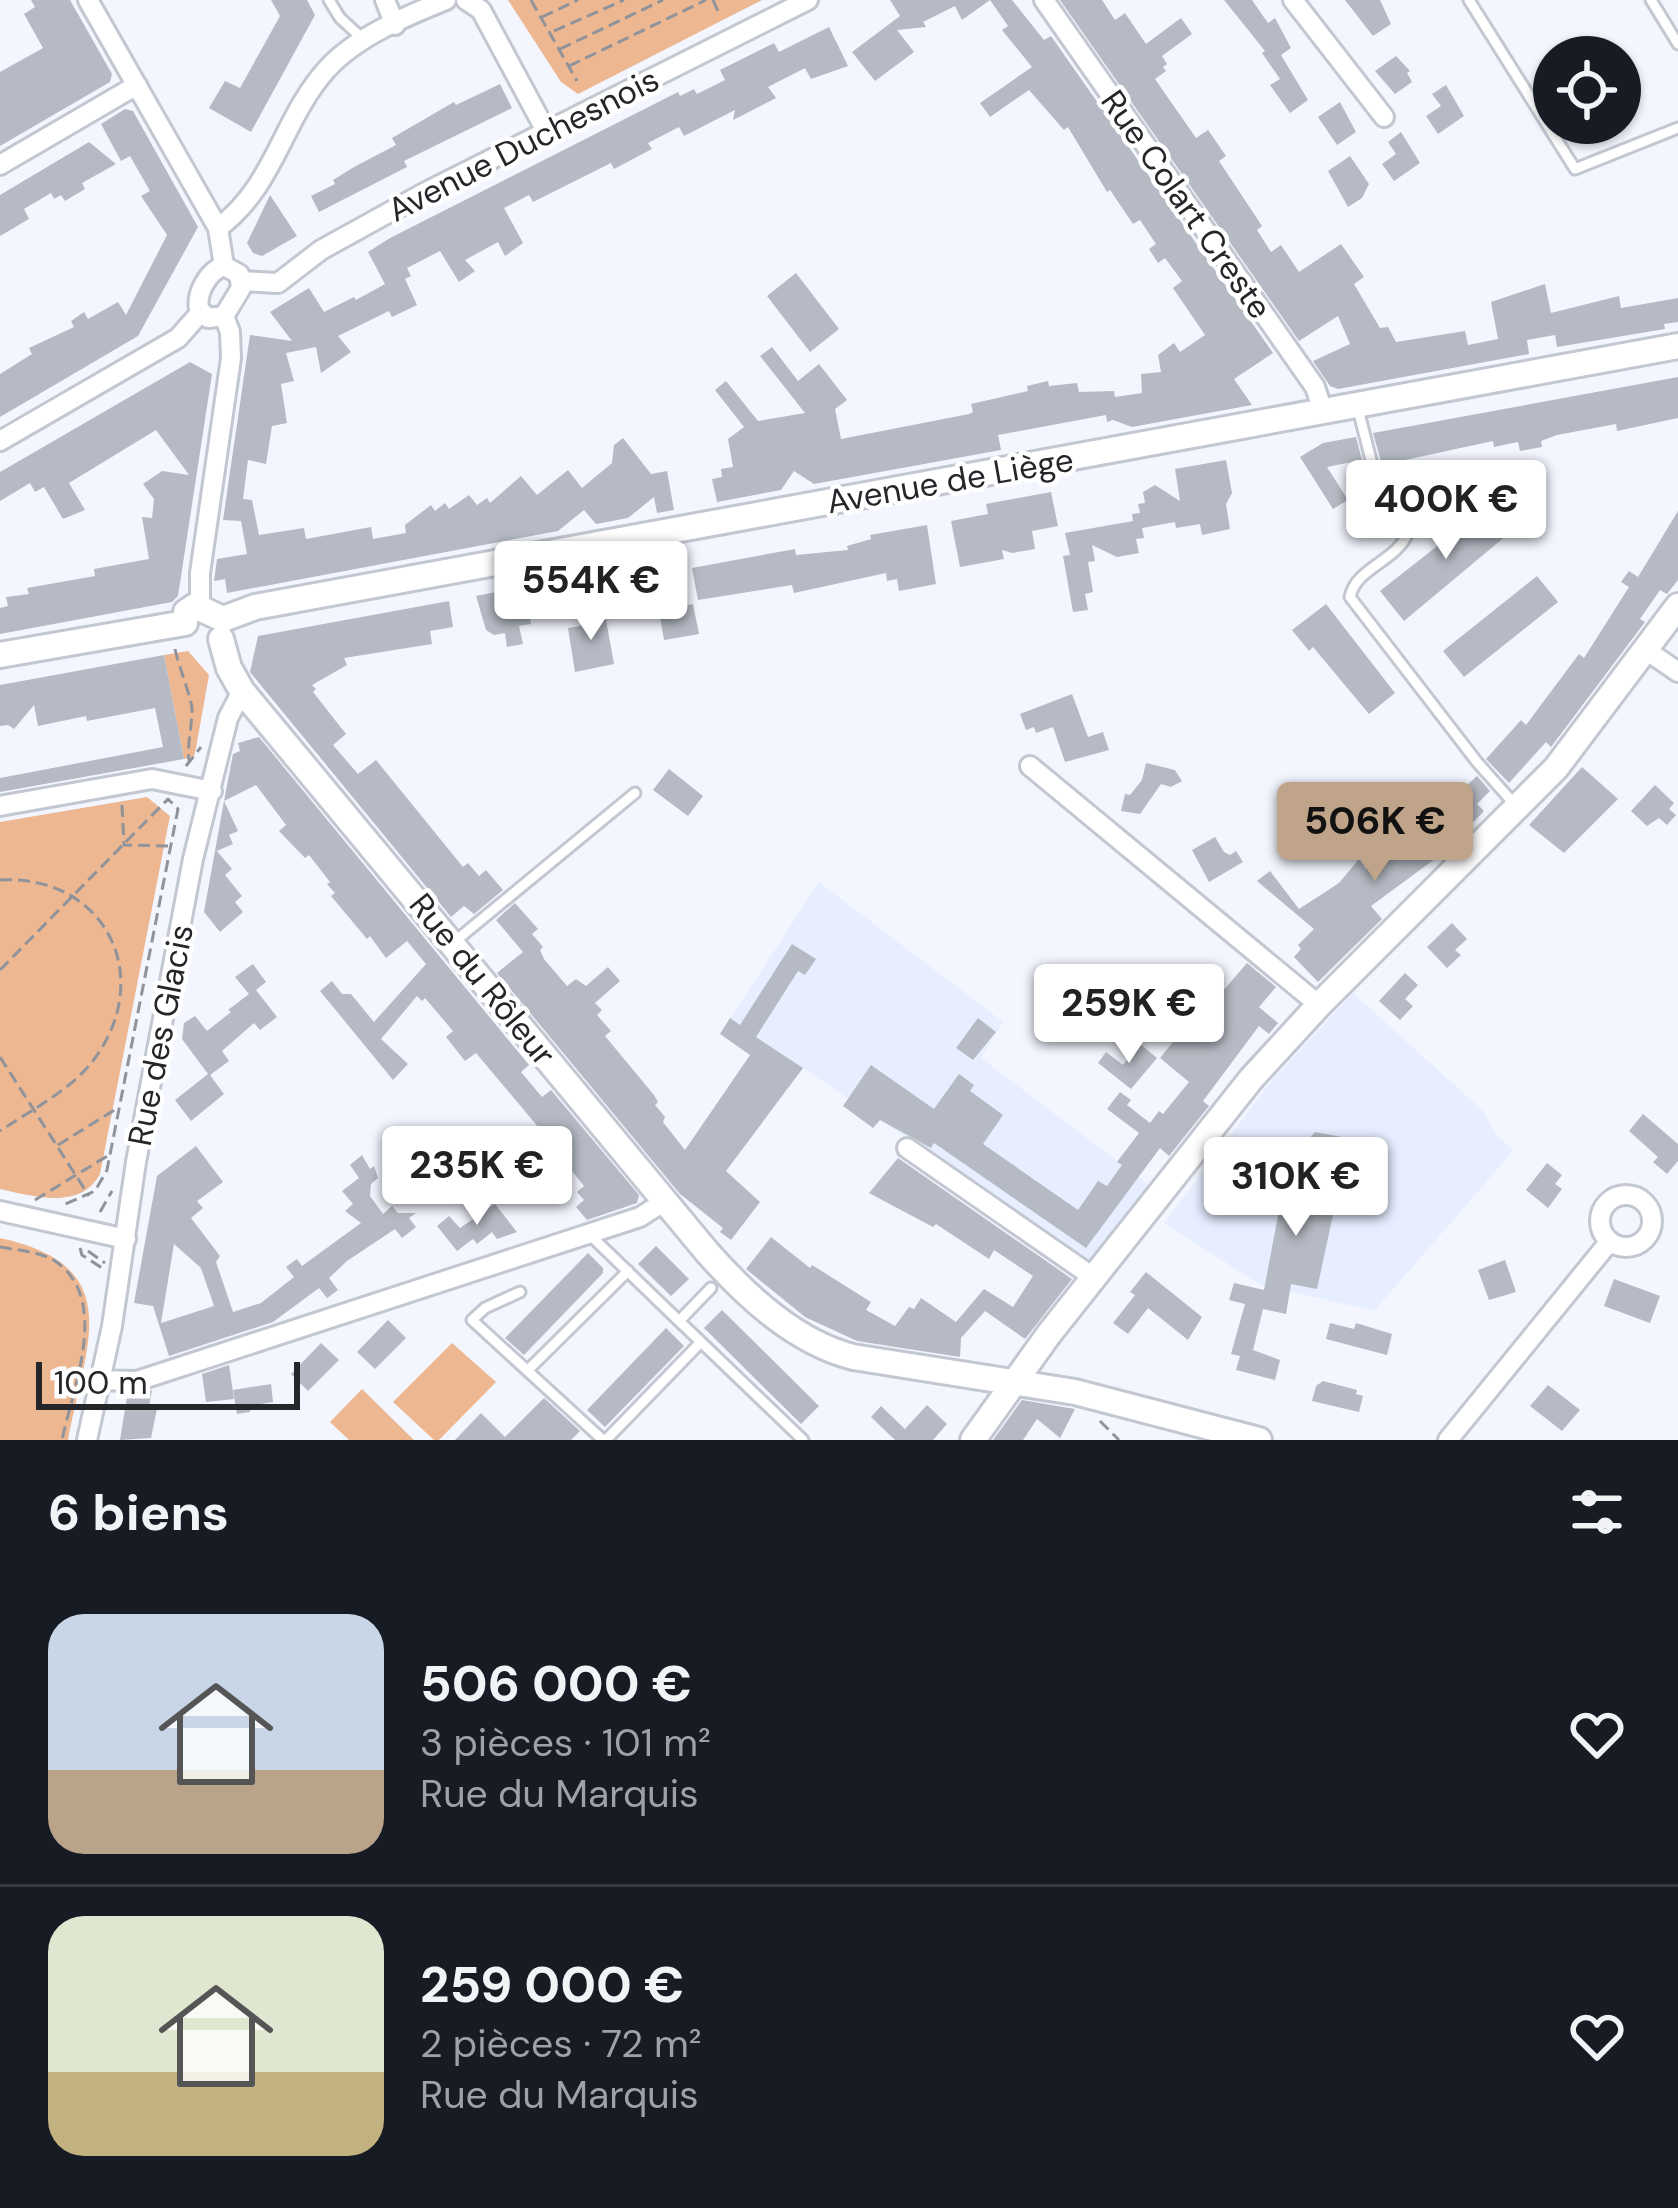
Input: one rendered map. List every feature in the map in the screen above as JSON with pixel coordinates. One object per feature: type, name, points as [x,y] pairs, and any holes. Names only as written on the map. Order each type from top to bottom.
[{"type":"main road","name":"Avenue de Liège","points":[[222,629],[272,604],[1678,346]]},
{"type":"main road","points":[[973,1440],[1199,1142],[1319,1005],[1578,742],[1678,606]]},
{"type":"main road","points":[[0,655],[187,624],[208,640],[222,629],[227,663],[242,691]]},
{"type":"main road","name":"Rue du Rôleur","points":[[242,691],[665,1201],[739,1285],[775,1316],[819,1345],[865,1359],[1076,1392],[1259,1440]]},
{"type":"street","points":[[88,0],[218,228],[224,266]]},
{"type":"street","points":[[385,0],[394,25]]},
{"type":"street","points":[[218,228],[252,198],[325,71],[364,40],[446,0]]},
{"type":"street","points":[[466,0],[481,10],[546,131]]},
{"type":"street","name":"Avenue Duchesnois","points":[[242,280],[278,283],[321,250],[808,0]]},
{"type":"street","name":"Rue Colart Creste","points":[[1044,0],[1315,387],[1323,411]]},
{"type":"street","points":[[1293,0],[1384,117]]},
{"type":"street","points":[[0,165],[136,85]]},
{"type":"street","points":[[0,441],[178,338],[201,312],[200,295],[213,271],[224,266],[236,270],[242,280],[224,316],[231,358],[200,573],[187,624]]},
{"type":"street","points":[[201,312],[210,318],[224,316]]},
{"type":"street","points":[[1646,650],[1678,672]]},
{"type":"street","name":"Rue des Glacis","points":[[87,1440],[122,1270],[136,1162],[189,882],[230,711],[242,691]]},
{"type":"street","points":[[1030,766],[1319,1005]]},
{"type":"street","points":[[0,806],[159,779],[212,791]]},
{"type":"street","points":[[907,1148],[1093,1277]]},
{"type":"street","points":[[100,1380],[136,1381],[590,1234],[646,1214],[665,1201]]},
{"type":"street","points":[[0,1211],[126,1239]]},
{"type":"street","points":[[1448,1440],[1610,1241]]},
{"type":"lane","points":[[329,0],[364,40]]},
{"type":"lane","points":[[1469,0],[1575,169],[1678,128]]},
{"type":"lane","points":[[1651,0],[1678,44]]},
{"type":"lane","points":[[1357,405],[1374,472],[1408,532],[1401,547],[1353,585],[1350,597],[1517,808]]},
{"type":"lane","points":[[453,943],[635,793]]},
{"type":"lane","points":[[590,1234],[803,1440]]},
{"type":"lane","points":[[529,1369],[628,1271]]},
{"type":"lane","points":[[679,1321],[711,1288]]},
{"type":"lane","points":[[520,1292],[484,1308],[472,1320],[601,1439],[701,1342]]},
{"type":"path","points":[[532,0],[577,81]]},
{"type":"path","points":[[541,18],[578,0]]},
{"type":"path","points":[[552,32],[624,0]]},
{"type":"path","points":[[560,49],[663,0]]},
{"type":"path","points":[[568,66],[706,0]]},
{"type":"path","points":[[713,0],[718,11]]},
{"type":"path","points":[[187,624],[182,681],[193,706],[187,744],[190,761]]},
{"type":"path","points":[[121,784],[124,844]]},
{"type":"path","points":[[0,970],[168,799],[178,809],[110,1154],[99,1186],[89,1196],[64,1205],[34,1201],[110,1154]]},
{"type":"path","points":[[124,844],[172,846]]},
{"type":"path","points":[[0,880],[21,879],[70,897],[94,912],[121,962],[122,996],[94,1060],[0,1131]]},
{"type":"path","points":[[0,1057],[89,1196]]},
{"type":"path","points":[[56,1145],[118,1108]]},
{"type":"path","points":[[99,1186],[112,1191]]},
{"type":"path","points":[[79,1245],[82,1255],[97,1268],[122,1270]]},
{"type":"path","points":[[0,1247],[52,1258],[82,1295],[86,1323],[62,1440]]},
{"type":"shaded area","points":[[508,0],[762,0],[578,94],[561,82]]},
{"type":"shaded area","points":[[188,651],[209,675],[194,756],[184,759],[164,655]]},
{"type":"shaded area","points":[[147,797],[170,816],[100,1174],[91,1186],[68,1197],[0,1189],[0,822]]},
{"type":"shaded area","points":[[819,882],[1003,1022],[981,1058],[1149,1185],[1090,1261],[730,1019]]},
{"type":"shaded area","points":[[1353,993],[1483,1111],[1498,1137],[1514,1150],[1374,1311],[1259,1284],[1164,1223],[1273,1079]]},
{"type":"shaded area","points":[[0,1238],[40,1251],[67,1268],[83,1289],[89,1313],[88,1341],[68,1440],[0,1440]]},
{"type":"shaded area","points":[[452,1343],[496,1382],[434,1440],[393,1402]]},
{"type":"shaded area","points":[[362,1389],[414,1440],[349,1440],[330,1422]]},
{"type":"building","points":[[31,0],[70,0],[112,74],[110,82],[0,146],[0,72],[43,48],[24,14],[35,7]]},
{"type":"building","points":[[271,0],[307,0],[315,15],[251,132],[209,108],[225,81],[240,88],[280,16]]},
{"type":"building","points":[[890,0],[990,0],[962,20],[955,6],[923,22],[926,27],[897,30],[914,52],[875,81],[852,52],[900,16]]},
{"type":"building","points":[[990,0],[1012,0],[1044,40],[1051,36],[1273,353],[1234,379],[1252,405],[1132,427],[1107,422],[1106,415],[998,435],[1001,450],[814,484],[794,471],[781,490],[717,502],[712,479],[722,477],[721,469],[733,467],[728,439],[744,427],[715,390],[726,381],[758,421],[805,413],[760,356],[772,347],[798,381],[819,364],[847,400],[835,409],[841,439],[969,414],[971,404],[1028,391],[1027,386],[1048,381],[1049,386],[1077,383],[1079,392],[1114,391],[1115,397],[1142,393],[1141,374],[1161,372],[1158,355],[1174,343],[1180,352],[1205,335],[1173,288],[1182,281],[1165,258],[1158,263],[1149,249],[1156,244],[1140,220],[1133,224],[1107,192],[1068,127],[1064,130],[1029,90],[990,117],[980,103],[1032,67],[1002,30],[1008,26]]},
{"type":"building","points":[[1060,0],[1102,0],[1115,20],[1125,13],[1146,44],[1181,18],[1192,34],[1162,56],[1166,71],[1155,79],[1196,138],[1208,130],[1226,156],[1219,161],[1262,226],[1257,230],[1271,252],[1281,245],[1299,272],[1341,244],[1364,277],[1354,284],[1380,328],[1388,327],[1396,342],[1465,331],[1468,345],[1498,339],[1491,302],[1545,284],[1551,313],[1619,296],[1621,308],[1678,298],[1678,322],[1664,324],[1665,329],[1557,347],[1555,335],[1527,340],[1529,354],[1338,389],[1330,386],[1313,361],[1350,344],[1338,316],[1299,341]]},
{"type":"building","points":[[1224,0],[1252,0],[1268,23],[1275,18],[1291,48],[1281,55],[1308,100],[1290,113],[1270,85],[1280,79],[1265,51]]},
{"type":"building","points":[[1345,0],[1380,0],[1391,24],[1373,36]]},
{"type":"building","points":[[829,27],[848,66],[811,79],[805,68],[768,87],[776,98],[733,120],[735,110],[684,136],[679,127],[648,143],[652,149],[614,169],[611,163],[533,202],[529,195],[504,208],[523,243],[505,256],[498,242],[465,260],[475,271],[459,282],[440,251],[407,268],[411,276],[405,279],[417,305],[392,317],[389,311],[338,336],[351,352],[321,373],[316,347],[286,353],[294,381],[281,384],[287,423],[272,426],[266,464],[248,460],[243,499],[252,500],[259,535],[304,528],[306,539],[371,527],[373,539],[406,533],[405,525],[431,505],[435,511],[445,503],[449,509],[469,495],[477,505],[487,498],[490,503],[521,476],[537,495],[568,470],[582,488],[612,463],[614,445],[623,438],[651,474],[667,471],[674,510],[657,513],[654,497],[628,518],[596,524],[584,510],[558,531],[227,593],[225,579],[214,581],[217,559],[247,554],[241,521],[223,520],[250,335],[292,341],[270,312],[309,288],[324,312],[356,300],[385,284],[368,252],[390,238],[678,92],[680,96],[694,89],[697,94],[725,80],[720,70],[774,43],[779,52]]},
{"type":"building","points":[[1396,56],[1410,71],[1412,82],[1395,94],[1375,71]]},
{"type":"building","points":[[500,84],[512,108],[404,161],[407,167],[319,212],[311,196],[396,145],[392,138],[454,102]]},
{"type":"building","points":[[1446,85],[1464,116],[1438,134],[1426,116],[1441,106],[1432,94]]},
{"type":"building","points":[[1340,102],[1356,132],[1337,145],[1318,117]]},
{"type":"building","points":[[125,109],[133,111],[198,227],[138,336],[0,417],[0,374],[32,354],[29,348],[74,327],[71,321],[84,312],[88,319],[118,302],[126,315],[167,235],[141,196],[150,191],[130,156],[121,161],[101,124]]},
{"type":"building","points":[[1401,132],[1420,163],[1394,181],[1382,164],[1396,154],[1388,142]]},
{"type":"building","points":[[89,142],[116,164],[82,183],[85,189],[65,201],[61,195],[54,199],[51,193],[24,209],[29,219],[0,236],[0,195]]},
{"type":"building","points":[[1350,156],[1369,184],[1362,198],[1348,207],[1328,171]]},
{"type":"building","points":[[270,195],[297,236],[262,256],[253,253],[247,243]]},
{"type":"building","points":[[796,273],[839,329],[810,352],[767,296]]},
{"type":"building","points":[[190,362],[212,374],[178,596],[172,602],[0,634],[0,608],[8,606],[6,597],[29,594],[27,588],[95,576],[94,569],[149,559],[142,517],[152,518],[154,499],[143,484],[162,471],[189,475],[156,430],[69,483],[85,510],[63,519],[44,487],[35,492],[30,483],[0,501],[0,472]]},
{"type":"building","points":[[1678,377],[1678,418],[1617,431],[1616,424],[1557,435],[1541,441],[1542,447],[1520,451],[1518,442],[1494,447],[1493,441],[1382,465],[1373,433]]},
{"type":"building","points":[[1356,437],[1362,460],[1327,467],[1348,500],[1333,509],[1300,457],[1323,443]]},
{"type":"building","points":[[1226,460],[1232,493],[1226,504],[1230,529],[1202,535],[1200,524],[1176,528],[1175,522],[1142,528],[1144,538],[1136,539],[1139,553],[1117,557],[1092,545],[1095,561],[1088,562],[1093,592],[1085,594],[1088,610],[1073,612],[1063,556],[1070,555],[1065,533],[1133,521],[1132,514],[1140,513],[1138,504],[1145,503],[1143,492],[1155,485],[1180,501],[1175,469]]},
{"type":"building","points":[[1051,492],[1058,526],[1032,531],[1035,549],[1002,550],[1004,559],[960,567],[951,521],[988,514],[986,504]]},
{"type":"building","points":[[1492,503],[1513,530],[1404,621],[1380,591]]},
{"type":"building","points":[[1678,511],[1678,580],[1667,594],[1660,590],[1640,619],[1645,622],[1551,747],[1546,742],[1509,783],[1486,759],[1521,720],[1526,725],[1579,654],[1584,658],[1629,587],[1621,582],[1629,571],[1638,577]]},
{"type":"building","points":[[927,525],[936,584],[899,591],[897,579],[887,581],[886,573],[794,593],[792,585],[698,600],[692,568],[795,549],[796,555],[848,550],[847,546],[871,539],[870,535]]},
{"type":"building","points":[[1537,576],[1558,602],[1464,677],[1443,651]]},
{"type":"building","points":[[547,582],[552,610],[536,612],[531,624],[519,626],[523,644],[507,647],[505,633],[494,635],[486,630],[476,596]]},
{"type":"building","points":[[597,600],[614,664],[575,672],[568,628],[580,626]]},
{"type":"building","points":[[449,601],[453,627],[430,631],[432,644],[344,658],[347,665],[312,685],[346,734],[333,745],[358,774],[376,760],[463,867],[468,863],[479,876],[486,870],[503,890],[474,914],[464,906],[451,917],[250,672],[258,636]]},
{"type":"building","points":[[693,604],[699,634],[664,640],[660,617],[681,613],[680,607]]},
{"type":"building","points":[[1326,604],[1395,693],[1369,714],[1313,647],[1309,651],[1292,630]]},
{"type":"building","points":[[164,655],[184,759],[0,792],[0,778],[163,747],[155,708],[38,726],[34,705],[14,729],[0,726],[0,685]]},
{"type":"building","points":[[1072,694],[1088,737],[1103,732],[1109,750],[1065,762],[1053,727],[1036,733],[1034,727],[1026,730],[1020,714]]},
{"type":"building","points":[[259,737],[529,1065],[521,1072],[542,1097],[551,1090],[639,1195],[637,1203],[587,1220],[576,1207],[584,1200],[577,1192],[584,1186],[564,1161],[573,1150],[554,1127],[544,1134],[476,1053],[465,1061],[446,1037],[453,1031],[425,998],[422,1001],[417,996],[381,1039],[408,1064],[393,1080],[320,991],[332,981],[342,994],[351,994],[374,1022],[426,964],[407,941],[386,958],[370,936],[367,939],[331,896],[335,893],[330,882],[309,855],[305,858],[279,831],[286,825],[256,785],[224,801],[233,754],[240,751],[238,743]]},
{"type":"building","points":[[1146,763],[1175,770],[1182,781],[1171,787],[1161,784],[1140,814],[1121,811],[1125,794],[1130,795],[1142,780]]},
{"type":"building","points":[[1582,767],[1618,799],[1564,853],[1529,825]]},
{"type":"building","points":[[669,769],[703,796],[688,816],[653,790]]},
{"type":"building","points":[[1477,776],[1490,791],[1477,804],[1484,811],[1443,853],[1371,906],[1382,919],[1318,982],[1294,957],[1301,949],[1298,945],[1314,929],[1257,881],[1270,871],[1299,909],[1339,883],[1359,859],[1366,869],[1420,824],[1422,827]]},
{"type":"building","points":[[1655,785],[1674,803],[1669,809],[1676,815],[1667,825],[1659,818],[1647,826],[1631,811]]},
{"type":"building","points":[[224,801],[238,831],[229,835],[233,844],[217,851],[232,869],[225,875],[242,896],[235,902],[243,912],[220,932],[204,912]]},
{"type":"building","points":[[1215,837],[1224,852],[1236,851],[1243,862],[1209,882],[1192,850]]},
{"type":"building","points":[[515,903],[538,929],[532,934],[543,947],[544,959],[567,986],[576,979],[586,986],[608,967],[620,981],[595,1003],[602,1010],[597,1015],[611,1031],[605,1036],[654,1095],[663,1122],[685,1150],[750,1055],[720,1034],[730,1018],[740,1025],[792,944],[816,959],[805,975],[798,971],[756,1037],[803,1068],[726,1171],[760,1202],[731,1240],[680,1194],[497,973],[523,952],[496,920]]},
{"type":"building","points":[[1452,923],[1467,939],[1455,950],[1461,955],[1447,968],[1427,947]]},
{"type":"building","points":[[1247,963],[1276,987],[1259,1007],[1278,1023],[1269,1034],[1259,1026],[1203,1101],[1209,1106],[1169,1156],[1160,1148],[1086,1248],[934,1143],[931,1148],[880,1120],[873,1128],[843,1106],[871,1065],[934,1109],[959,1074],[974,1085],[970,1091],[1003,1115],[983,1144],[1078,1210],[1098,1181],[1107,1186],[1122,1165],[1117,1162],[1139,1133],[1107,1109],[1120,1092],[1131,1100],[1127,1105],[1150,1123],[1159,1111],[1163,1114],[1189,1082],[1160,1058],[1211,995],[1216,999]]},
{"type":"building","points":[[253,964],[266,982],[256,990],[277,1017],[260,1030],[254,1023],[222,1051],[229,1061],[210,1075],[224,1094],[191,1121],[175,1100],[208,1074],[182,1039],[184,1023],[195,1016],[207,1031],[231,1012],[228,1010],[249,994],[235,977]]},
{"type":"building","points":[[1405,973],[1418,985],[1405,999],[1413,1006],[1400,1020],[1379,1001]]},
{"type":"building","points":[[978,1018],[996,1032],[973,1060],[956,1048]]},
{"type":"building","points":[[1140,1044],[1157,1058],[1131,1089],[1098,1063],[1106,1052],[1123,1065]]},
{"type":"building","points":[[1643,1114],[1678,1144],[1678,1161],[1667,1174],[1653,1162],[1658,1157],[1629,1131]]},
{"type":"building","points":[[1315,1132],[1347,1138],[1368,1156],[1338,1192],[1317,1289],[1291,1284],[1286,1314],[1263,1309],[1253,1350],[1280,1360],[1275,1380],[1236,1370],[1240,1356],[1231,1354],[1245,1304],[1229,1300],[1234,1283],[1264,1290],[1288,1163]]},
{"type":"building","points":[[196,1146],[223,1182],[197,1201],[203,1208],[191,1218],[220,1256],[216,1262],[233,1312],[261,1303],[294,1277],[286,1267],[297,1259],[302,1266],[361,1223],[345,1211],[353,1204],[342,1191],[359,1178],[350,1165],[362,1155],[370,1169],[374,1166],[378,1178],[371,1184],[370,1196],[383,1214],[392,1206],[398,1213],[416,1213],[409,1218],[416,1227],[402,1238],[395,1229],[347,1261],[329,1278],[338,1290],[327,1298],[319,1288],[273,1322],[169,1356],[153,1306],[134,1303],[157,1176]],"holes":[[[174,1244],[201,1268],[214,1306],[161,1323]]]},
{"type":"building","points":[[898,1158],[1072,1279],[1025,1339],[985,1311],[961,1338],[960,1357],[857,1341],[805,1317],[746,1269],[771,1237],[810,1268],[871,1302],[866,1310],[895,1326],[921,1298],[956,1322],[984,1289],[1013,1307],[1033,1276],[994,1250],[989,1259],[936,1224],[933,1227],[869,1193]]},
{"type":"building","points":[[1547,1163],[1562,1175],[1555,1184],[1562,1189],[1548,1208],[1526,1190]]},
{"type":"building","points":[[495,1204],[517,1232],[497,1239],[492,1232],[457,1251],[437,1226],[449,1216],[460,1228]]},
{"type":"building","points":[[656,1246],[689,1279],[671,1296],[638,1264]]},
{"type":"building","points":[[588,1253],[603,1273],[524,1355],[505,1338]]},
{"type":"building","points":[[1505,1260],[1516,1292],[1489,1300],[1478,1270]]},
{"type":"building","points":[[1146,1272],[1202,1317],[1188,1340],[1148,1308],[1128,1334],[1113,1323]]},
{"type":"building","points":[[1614,1279],[1660,1296],[1650,1323],[1604,1306]]},
{"type":"building","points":[[722,1310],[819,1406],[801,1424],[704,1328]]},
{"type":"building","points":[[388,1320],[406,1338],[375,1369],[357,1352]]},
{"type":"building","points":[[1330,1323],[1354,1329],[1356,1323],[1392,1334],[1387,1355],[1326,1339]]},
{"type":"building","points":[[666,1328],[684,1346],[605,1427],[587,1410]]},
{"type":"building","points":[[321,1343],[339,1360],[308,1391],[291,1374]]},
{"type":"building","points":[[229,1365],[234,1399],[206,1402],[202,1374]]},
{"type":"building","points":[[1323,1381],[1357,1390],[1363,1396],[1359,1412],[1312,1401],[1316,1386]]},
{"type":"building","points":[[271,1384],[273,1402],[237,1414],[233,1390]]},
{"type":"building","points":[[1548,1385],[1580,1410],[1562,1431],[1530,1406]]},
{"type":"building","points":[[152,1390],[149,1407],[157,1409],[151,1438],[120,1440],[127,1397]]},
{"type":"building","points":[[544,1398],[580,1431],[571,1440],[455,1440],[481,1413],[505,1437]]},
{"type":"building","points":[[1022,1400],[1075,1409],[1060,1438],[1037,1419],[1023,1440],[993,1440]]},
{"type":"building","points":[[927,1405],[947,1424],[933,1440],[895,1440],[871,1417],[881,1406],[905,1429]]}]
